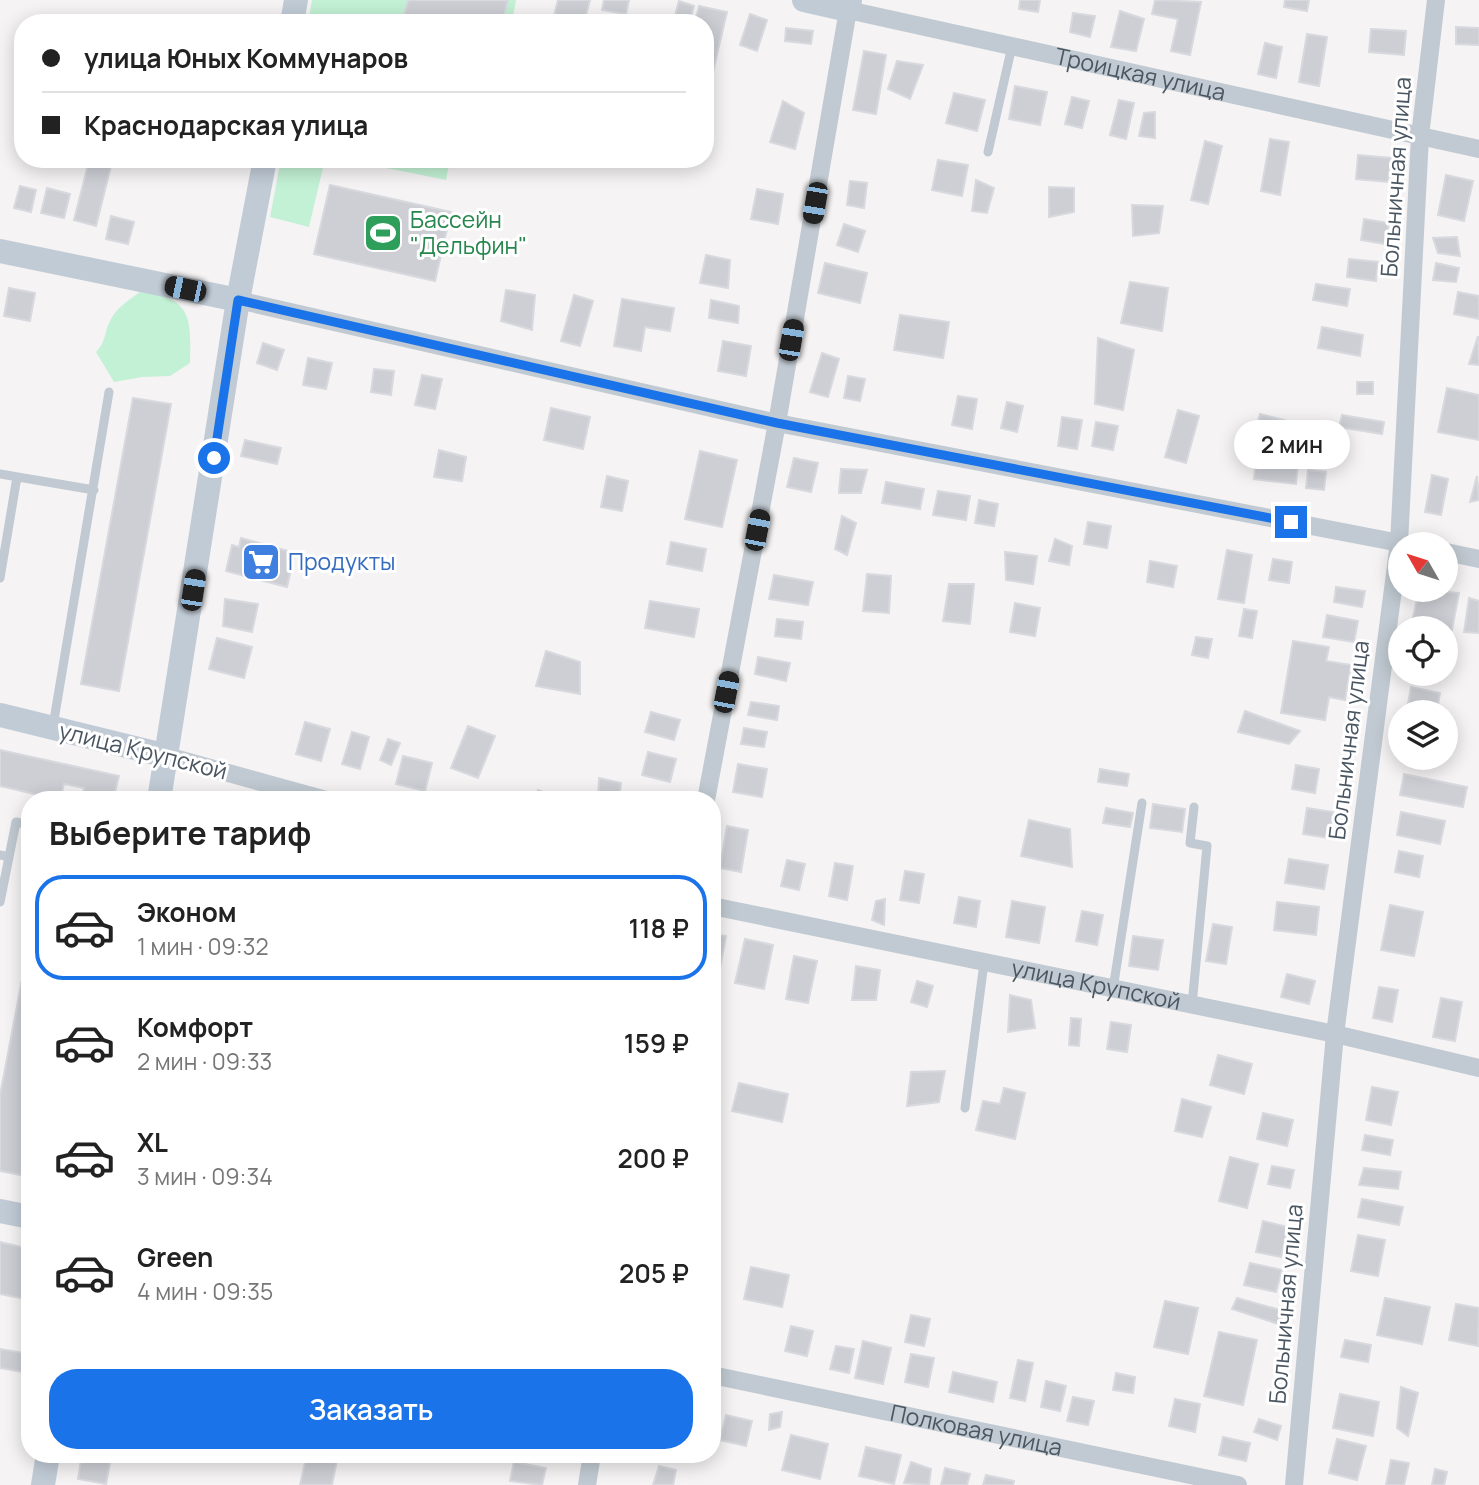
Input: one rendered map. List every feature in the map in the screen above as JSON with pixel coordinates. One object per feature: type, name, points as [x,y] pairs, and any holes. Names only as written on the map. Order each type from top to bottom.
[{"type":"street","name":"Троицкая улица","points":[[804,0],[849,5],[1012,46],[1479,149]]},
{"type":"street","name":"Больничная улица","points":[[1403,532],[1420,136],[1436,0]]},
{"type":"street","points":[[708,791],[777,423],[849,5]]},
{"type":"street","points":[[161,791],[238,300],[263,168]]},
{"type":"street","points":[[0,251],[238,300],[777,423],[1388,541]]},
{"type":"street","points":[[1458,555],[1479,559]]},
{"type":"street","name":"Больничная улица","points":[[1294,1485],[1335,1034],[1394,602]]},
{"type":"street","name":"улица Крупской","points":[[0,715],[167,756],[293,791]]},
{"type":"street","name":"улица Крупской","points":[[721,908],[1192,1007],[1335,1034],[1479,1068]]},
{"type":"street","points":[[0,1211],[21,1215]]},
{"type":"street","name":"Полковая улица","points":[[721,1377],[1238,1485]]},
{"type":"street","points":[[43,1485],[47,1463]]},
{"type":"street","points":[[587,1485],[591,1463]]},
{"type":"lane","points":[[988,152],[1012,46]]},
{"type":"lane","points":[[53,728],[109,393]]},
{"type":"lane","points":[[0,474],[94,490]]},
{"type":"lane","points":[[0,578],[17,477]]},
{"type":"lane","points":[[1113,990],[1142,803]]},
{"type":"lane","points":[[1192,1007],[1206,846],[1189,843],[1194,807]]},
{"type":"lane","points":[[0,902],[4,856],[16,822],[21,823]]},
{"type":"lane","points":[[965,1108],[984,963]]},
{"type":"green space","points":[[312,0],[516,0],[514,14],[310,14]]},
{"type":"green space","points":[[279,168],[323,168],[309,227],[270,217]]},
{"type":"green space","points":[[387,168],[448,168],[446,180]]},
{"type":"green space","points":[[140,292],[170,299],[185,312],[190,334],[190,363],[170,376],[114,382],[96,352],[102,345],[113,316]]},
{"type":"building","points":[[408,0],[508,0],[504,14],[404,14]]},
{"type":"building","points":[[558,0],[590,0],[586,14],[554,14]]},
{"type":"building","points":[[604,0],[629,0],[626,14],[602,10]]},
{"type":"building","points":[[1020,0],[1040,0],[1038,12],[1019,9]]},
{"type":"building","points":[[1155,0],[1201,2],[1190,55],[1171,51],[1178,19],[1152,14]]},
{"type":"building","points":[[1285,0],[1309,0],[1307,11],[1284,7]]},
{"type":"building","points":[[679,1],[694,6],[692,14],[675,14]]},
{"type":"building","points":[[699,6],[727,12],[714,67],[714,14],[697,14]]},
{"type":"building","points":[[1120,11],[1144,19],[1136,51],[1111,47]]},
{"type":"building","points":[[1073,13],[1095,16],[1090,37],[1070,32]]},
{"type":"building","points":[[750,14],[767,20],[757,51],[740,45]]},
{"type":"building","points":[[1456,27],[1479,28],[1479,45],[1456,44]]},
{"type":"building","points":[[786,28],[813,31],[811,44],[785,41]]},
{"type":"building","points":[[1371,29],[1406,31],[1404,55],[1369,52]]},
{"type":"building","points":[[1307,34],[1327,37],[1319,86],[1299,82]]},
{"type":"building","points":[[1265,43],[1282,47],[1276,78],[1258,74]]},
{"type":"building","points":[[864,51],[886,55],[876,114],[853,110]]},
{"type":"building","points":[[897,61],[923,65],[910,99],[888,89]]},
{"type":"building","points":[[1015,86],[1047,92],[1040,125],[1009,119]]},
{"type":"building","points":[[954,93],[985,100],[977,131],[946,123]]},
{"type":"building","points":[[1072,97],[1089,101],[1082,128],[1065,124]]},
{"type":"building","points":[[1119,100],[1134,103],[1126,139],[1110,135]]},
{"type":"building","points":[[783,101],[804,113],[795,149],[770,142]]},
{"type":"building","points":[[1155,112],[1155,138],[1139,136],[1144,113]]},
{"type":"building","points":[[1270,139],[1289,142],[1280,195],[1261,191]]},
{"type":"building","points":[[1205,141],[1222,146],[1208,204],[1191,200]]},
{"type":"building","points":[[1358,155],[1391,158],[1388,182],[1356,179]]},
{"type":"building","points":[[938,160],[968,165],[962,196],[932,190]]},
{"type":"building","points":[[87,168],[110,168],[96,226],[74,220]]},
{"type":"building","points":[[1446,175],[1473,181],[1464,221],[1438,215]]},
{"type":"building","points":[[976,180],[994,188],[987,213],[972,211]]},
{"type":"building","points":[[850,181],[867,183],[864,208],[847,205]]},
{"type":"building","name":"Бассейн \"Дельфин\"","points":[[330,185],[451,212],[435,281],[314,254]]},
{"type":"building","points":[[20,186],[36,190],[31,212],[14,208]]},
{"type":"building","points":[[1049,187],[1074,188],[1074,212],[1049,217]]},
{"type":"building","points":[[47,188],[70,194],[64,218],[41,213]]},
{"type":"building","points":[[757,189],[783,194],[778,224],[751,219]]},
{"type":"building","points":[[1132,205],[1163,206],[1159,233],[1133,236]]},
{"type":"building","points":[[111,216],[134,222],[128,244],[106,239]]},
{"type":"building","points":[[1364,219],[1389,223],[1385,244],[1361,240]]},
{"type":"building","points":[[844,224],[865,231],[858,252],[837,245]]},
{"type":"building","points":[[1457,237],[1460,256],[1438,253],[1433,238]]},
{"type":"building","points":[[706,255],[730,260],[728,288],[700,283]]},
{"type":"building","points":[[1349,259],[1378,262],[1376,281],[1347,277]]},
{"type":"building","points":[[825,263],[867,273],[860,303],[818,293]]},
{"type":"building","points":[[1436,263],[1459,268],[1456,282],[1433,280]]},
{"type":"building","points":[[1130,282],[1168,288],[1162,331],[1121,323]]},
{"type":"building","points":[[1316,284],[1350,289],[1347,306],[1313,300]]},
{"type":"building","points":[[9,288],[35,293],[30,321],[4,316]]},
{"type":"building","points":[[506,290],[535,295],[532,330],[501,321]]},
{"type":"building","points":[[1458,292],[1479,296],[1479,319],[1454,314]]},
{"type":"building","points":[[574,295],[593,301],[580,346],[561,341]]},
{"type":"building","points":[[622,299],[674,308],[670,331],[645,327],[641,351],[614,346]]},
{"type":"building","points":[[711,300],[739,306],[738,323],[709,318]]},
{"type":"building","points":[[900,315],[949,322],[943,358],[894,350]]},
{"type":"building","points":[[1322,327],[1363,335],[1360,356],[1318,348]]},
{"type":"building","points":[[1478,336],[1479,365],[1469,364]]},
{"type":"building","points":[[1098,338],[1134,350],[1123,410],[1095,404]]},
{"type":"building","points":[[723,341],[751,346],[746,376],[718,371]]},
{"type":"building","points":[[263,343],[284,350],[277,370],[257,363]]},
{"type":"building","points":[[822,353],[839,359],[828,397],[810,392]]},
{"type":"building","points":[[308,358],[332,363],[326,389],[303,385]]},
{"type":"building","points":[[374,369],[394,371],[391,395],[371,392]]},
{"type":"building","points":[[422,375],[442,379],[435,409],[415,405]]},
{"type":"building","points":[[848,376],[865,379],[860,401],[844,398]]},
{"type":"building","points":[[1357,382],[1373,382],[1373,394],[1357,394]]},
{"type":"building","points":[[1447,388],[1479,395],[1479,440],[1438,432]]},
{"type":"building","points":[[958,396],[977,399],[972,429],[952,425]]},
{"type":"building","points":[[133,398],[171,404],[119,691],[81,684]]},
{"type":"building","points":[[1007,402],[1023,406],[1017,432],[1001,428]]},
{"type":"building","points":[[551,408],[590,417],[583,449],[544,440]]},
{"type":"building","points":[[1178,410],[1199,416],[1186,463],[1165,457]]},
{"type":"building","points":[[1260,414],[1288,421],[1283,442],[1254,435]]},
{"type":"building","points":[[1342,415],[1384,422],[1382,434],[1339,427]]},
{"type":"building","points":[[1062,417],[1082,420],[1077,449],[1058,446]]},
{"type":"building","points":[[1096,422],[1118,426],[1113,450],[1092,446]]},
{"type":"building","points":[[1313,429],[1338,435],[1333,452],[1309,446]]},
{"type":"building","points":[[245,440],[281,448],[277,464],[241,456]]},
{"type":"building","points":[[1257,448],[1299,453],[1296,484],[1254,479]]},
{"type":"building","points":[[439,450],[466,457],[462,481],[434,477]]},
{"type":"building","points":[[700,451],[737,460],[722,527],[685,519]]},
{"type":"building","points":[[794,458],[818,463],[811,492],[787,487]]},
{"type":"building","points":[[841,469],[867,470],[861,493],[839,493]]},
{"type":"building","points":[[1308,470],[1326,472],[1324,490],[1306,488]]},
{"type":"building","points":[[1432,475],[1448,479],[1441,515],[1425,512]]},
{"type":"building","points":[[607,476],[628,481],[622,511],[601,507]]},
{"type":"building","points":[[1477,476],[1479,500],[1470,502]]},
{"type":"building","points":[[886,482],[924,489],[920,509],[882,503]]},
{"type":"building","points":[[938,491],[970,496],[966,520],[933,515]]},
{"type":"building","points":[[979,500],[998,504],[994,526],[975,523]]},
{"type":"building","points":[[842,516],[856,523],[847,555],[835,549]]},
{"type":"building","points":[[1088,522],[1111,526],[1107,548],[1084,544]]},
{"type":"building","name":"Продукты","points":[[241,538],[295,553],[287,587],[226,571],[232,545],[239,547]]},
{"type":"building","points":[[1055,539],[1072,546],[1069,565],[1049,561]]},
{"type":"building","points":[[671,542],[706,549],[702,571],[667,564]]},
{"type":"building","points":[[1227,550],[1252,555],[1244,603],[1218,599]]},
{"type":"building","points":[[1005,552],[1037,556],[1033,584],[1006,580]]},
{"type":"building","points":[[1273,559],[1292,562],[1289,583],[1269,580]]},
{"type":"building","points":[[1150,561],[1177,566],[1173,587],[1147,582]]},
{"type":"building","points":[[867,574],[891,576],[889,613],[863,611]]},
{"type":"building","points":[[774,575],[813,582],[808,605],[769,599]]},
{"type":"building","points":[[949,584],[974,584],[970,624],[943,621]]},
{"type":"building","points":[[1336,587],[1365,591],[1362,607],[1334,602]]},
{"type":"building","points":[[1469,598],[1479,601],[1479,633],[1464,632]]},
{"type":"building","points":[[225,599],[258,604],[252,632],[223,626]]},
{"type":"building","points":[[650,601],[699,609],[694,637],[645,628]]},
{"type":"building","points":[[1416,602],[1457,602],[1455,616],[1413,616]]},
{"type":"building","points":[[1015,603],[1040,608],[1035,636],[1010,632]]},
{"type":"building","points":[[1244,609],[1257,611],[1252,638],[1239,636]]},
{"type":"building","points":[[1327,615],[1358,621],[1354,642],[1323,637]]},
{"type":"building","points":[[777,619],[803,622],[801,639],[775,636]]},
{"type":"building","points":[[1196,637],[1212,639],[1208,658],[1192,655]]},
{"type":"building","points":[[217,638],[252,647],[244,678],[209,669]]},
{"type":"building","points":[[1293,641],[1329,647],[1326,661],[1351,665],[1345,700],[1329,697],[1325,720],[1281,713]]},
{"type":"building","points":[[546,651],[580,662],[580,694],[536,686]]},
{"type":"building","points":[[758,657],[790,663],[786,681],[755,674]]},
{"type":"building","points":[[1411,687],[1440,693],[1439,700],[1409,700]]},
{"type":"building","points":[[751,702],[779,706],[777,720],[748,715]]},
{"type":"building","points":[[1245,711],[1300,731],[1289,744],[1238,732]]},
{"type":"building","points":[[651,712],[680,720],[674,740],[645,732]]},
{"type":"building","points":[[305,722],[330,729],[321,761],[296,754]]},
{"type":"building","points":[[468,726],[495,736],[478,778],[451,768]]},
{"type":"building","points":[[744,728],[767,732],[764,747],[741,744]]},
{"type":"building","points":[[352,732],[369,737],[360,769],[342,764]]},
{"type":"building","points":[[388,739],[400,743],[391,765],[380,760]]},
{"type":"building","points":[[0,750],[119,776],[115,791],[83,791],[84,788],[64,784],[62,791],[21,791],[0,786]]},
{"type":"building","points":[[648,752],[676,759],[670,782],[642,775]]},
{"type":"building","points":[[403,756],[432,763],[425,791],[396,784]]},
{"type":"building","points":[[738,764],[767,769],[762,797],[733,792]]},
{"type":"building","points":[[1296,765],[1319,769],[1315,793],[1292,789]]},
{"type":"building","points":[[1100,769],[1129,774],[1127,786],[1098,782]]},
{"type":"building","points":[[1404,774],[1467,787],[1463,807],[1400,795]]},
{"type":"building","points":[[599,778],[621,783],[620,791],[598,791]]},
{"type":"building","points":[[1153,804],[1185,809],[1182,832],[1150,828]]},
{"type":"building","points":[[1106,808],[1133,813],[1130,827],[1103,823]]},
{"type":"building","points":[[1307,808],[1333,812],[1329,838],[1303,834]]},
{"type":"building","points":[[1401,812],[1445,821],[1440,844],[1397,835]]},
{"type":"building","points":[[1029,820],[1070,829],[1072,867],[1021,856]]},
{"type":"building","points":[[727,826],[748,830],[741,872],[721,868]]},
{"type":"building","points":[[1399,851],[1423,856],[1419,877],[1395,872]]},
{"type":"building","points":[[1289,859],[1328,865],[1324,889],[1285,883]]},
{"type":"building","points":[[787,860],[805,864],[799,890],[781,886]]},
{"type":"building","points":[[835,863],[853,866],[847,900],[829,896]]},
{"type":"building","points":[[905,871],[924,874],[919,903],[900,900]]},
{"type":"building","points":[[959,897],[980,901],[976,927],[954,923]]},
{"type":"building","points":[[885,899],[884,925],[872,920],[876,901]]},
{"type":"building","points":[[1012,901],[1045,907],[1039,943],[1006,937]]},
{"type":"building","points":[[1277,902],[1319,907],[1316,935],[1274,930]]},
{"type":"building","points":[[1390,905],[1423,912],[1414,956],[1381,950]]},
{"type":"building","points":[[1082,911],[1103,915],[1097,945],[1076,941]]},
{"type":"building","points":[[1213,924],[1232,927],[1226,964],[1206,961]]},
{"type":"building","points":[[721,935],[726,936],[721,962]]},
{"type":"building","points":[[1133,936],[1163,940],[1158,970],[1129,966]]},
{"type":"building","points":[[745,939],[773,945],[764,989],[735,983]]},
{"type":"building","points":[[794,956],[817,961],[808,1003],[786,999]]},
{"type":"building","points":[[856,966],[880,970],[876,1000],[852,1000]]},
{"type":"building","points":[[1287,974],[1315,981],[1309,1004],[1281,997]]},
{"type":"building","points":[[917,981],[933,986],[927,1007],[911,1002]]},
{"type":"building","points":[[21,985],[21,1175],[0,1171],[0,1095]]},
{"type":"building","points":[[1379,987],[1398,990],[1392,1022],[1373,1018]]},
{"type":"building","points":[[1010,995],[1031,1000],[1035,1028],[1008,1032]]},
{"type":"building","points":[[1441,998],[1462,1002],[1455,1041],[1433,1037]]},
{"type":"building","points":[[1071,1018],[1081,1019],[1079,1046],[1069,1045]]},
{"type":"building","points":[[1111,1022],[1131,1025],[1127,1052],[1107,1049]]},
{"type":"building","points":[[1218,1055],[1252,1064],[1244,1094],[1210,1085]]},
{"type":"building","points":[[945,1071],[939,1102],[907,1106],[911,1072]]},
{"type":"building","points":[[739,1083],[788,1094],[782,1122],[732,1111]]},
{"type":"building","points":[[1372,1087],[1398,1092],[1391,1125],[1366,1120]]},
{"type":"building","points":[[1004,1088],[1025,1093],[1015,1139],[976,1130],[983,1101],[1000,1104]]},
{"type":"building","points":[[1182,1099],[1211,1107],[1202,1137],[1175,1131]]},
{"type":"building","points":[[1263,1113],[1293,1120],[1287,1146],[1257,1139]]},
{"type":"building","points":[[1365,1135],[1393,1140],[1390,1155],[1362,1150]]},
{"type":"building","points":[[1230,1157],[1258,1164],[1247,1208],[1219,1201]]},
{"type":"building","points":[[1272,1166],[1294,1170],[1290,1188],[1268,1184]]},
{"type":"building","points":[[1364,1168],[1401,1172],[1398,1189],[1359,1185]]},
{"type":"building","points":[[1362,1199],[1403,1207],[1399,1225],[1358,1217]]},
{"type":"building","points":[[1263,1221],[1288,1227],[1281,1257],[1256,1252]]},
{"type":"building","points":[[1358,1235],[1385,1240],[1378,1276],[1351,1271]]},
{"type":"building","points":[[0,1242],[21,1247],[21,1298],[0,1294]]},
{"type":"building","points":[[1250,1263],[1282,1270],[1276,1292],[1244,1285]]},
{"type":"building","points":[[751,1267],[789,1275],[782,1307],[744,1299]]},
{"type":"building","points":[[1237,1298],[1284,1311],[1281,1325],[1232,1309]]},
{"type":"building","points":[[1385,1298],[1430,1307],[1422,1344],[1377,1335]]},
{"type":"building","points":[[1165,1301],[1198,1308],[1188,1354],[1154,1347]]},
{"type":"building","points":[[1456,1304],[1479,1308],[1478,1346],[1449,1340]]},
{"type":"building","points":[[911,1315],[930,1319],[924,1346],[905,1342]]},
{"type":"building","points":[[791,1326],[813,1331],[807,1356],[785,1351]]},
{"type":"building","points":[[1219,1332],[1257,1340],[1243,1405],[1204,1396]]},
{"type":"building","points":[[1345,1340],[1371,1345],[1368,1362],[1341,1357]]},
{"type":"building","points":[[863,1341],[891,1348],[883,1384],[855,1378]]},
{"type":"building","points":[[836,1346],[854,1349],[849,1373],[830,1369]]},
{"type":"building","points":[[0,1349],[21,1352],[21,1372],[0,1368]]},
{"type":"building","points":[[911,1354],[934,1358],[928,1387],[905,1382]]},
{"type":"building","points":[[1018,1360],[1033,1363],[1025,1401],[1010,1398]]},
{"type":"building","points":[[953,1372],[997,1382],[993,1402],[949,1392]]},
{"type":"building","points":[[1116,1373],[1135,1377],[1133,1393],[1113,1390]]},
{"type":"building","points":[[1046,1381],[1066,1386],[1060,1411],[1041,1407]]},
{"type":"building","points":[[1401,1387],[1418,1393],[1408,1436],[1397,1428]]},
{"type":"building","points":[[1340,1394],[1379,1402],[1373,1436],[1333,1428]]},
{"type":"building","points":[[1073,1397],[1094,1401],[1088,1425],[1067,1421]]},
{"type":"building","points":[[1175,1399],[1200,1404],[1195,1432],[1169,1426]]},
{"type":"building","points":[[782,1412],[780,1427],[769,1430],[770,1414]]},
{"type":"building","points":[[726,1415],[752,1421],[746,1446],[721,1440]]},
{"type":"building","points":[[1259,1419],[1281,1426],[1277,1440],[1254,1432]]},
{"type":"building","points":[[791,1435],[828,1444],[820,1479],[782,1470]]},
{"type":"building","points":[[1223,1437],[1250,1443],[1246,1461],[1219,1455]]},
{"type":"building","points":[[1337,1439],[1366,1446],[1357,1480],[1329,1473]]},
{"type":"building","points":[[866,1447],[901,1455],[894,1484],[859,1476]]},
{"type":"building","points":[[1391,1460],[1409,1463],[1404,1485],[1386,1485]]},
{"type":"building","points":[[911,1462],[931,1469],[929,1485],[904,1483]]},
{"type":"building","points":[[81,1463],[110,1463],[106,1484],[78,1479]]},
{"type":"building","points":[[305,1463],[336,1463],[332,1485],[300,1485]]},
{"type":"building","points":[[514,1463],[546,1468],[542,1485],[510,1481]]},
{"type":"building","points":[[659,1466],[676,1470],[673,1485],[653,1485]]},
{"type":"building","points":[[945,1468],[970,1474],[967,1485],[941,1485]]},
{"type":"building","points":[[1435,1469],[1447,1472],[1444,1485],[1432,1485]]},
{"type":"building","points":[[986,1475],[1014,1481],[1013,1485],[983,1485]]},
{"type":"place","name":"Бассейн \"Дельфин\"","points":[[383,233]]},
{"type":"place","name":"Продукты","points":[[261,562]]},
{"type":"route","points":[[214,458],[238,300],[777,423],[1291,522]]}]
